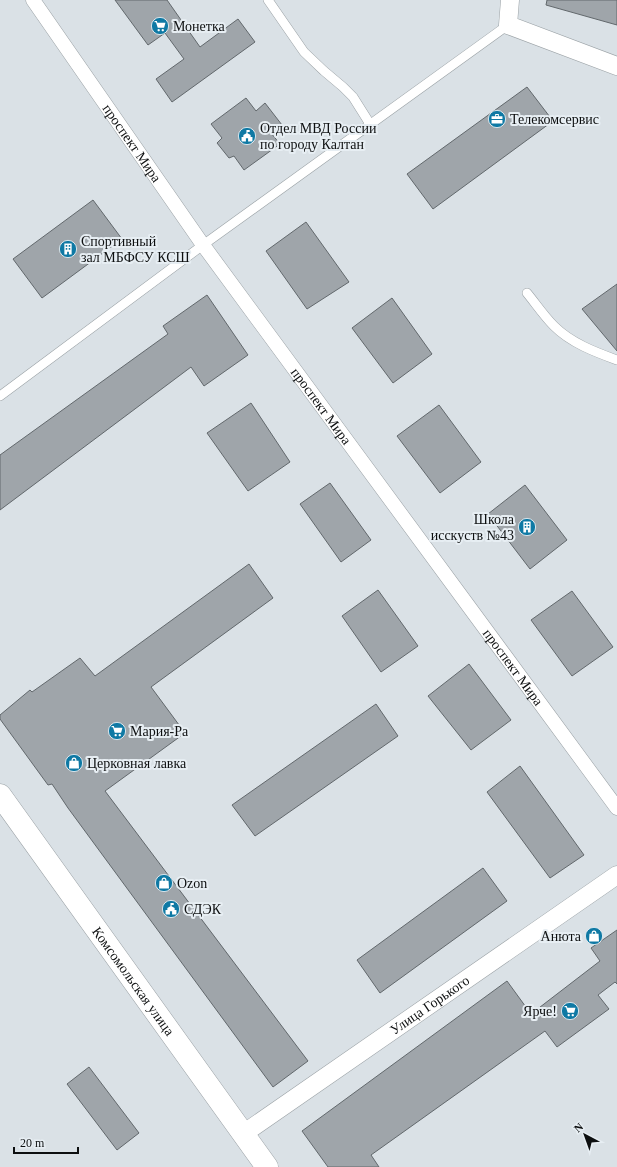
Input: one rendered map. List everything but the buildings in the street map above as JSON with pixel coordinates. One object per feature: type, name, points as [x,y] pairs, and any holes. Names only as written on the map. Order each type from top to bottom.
[{"type":"street","name":"проспект Мира","points":[[33,0],[203,244],[617,808]]},
{"type":"street","points":[[510,0],[508,25],[617,66]]},
{"type":"street","name":"Комсомольская улица","points":[[0,795],[267,1167]]},
{"type":"street","name":"Улица Горького","points":[[243,1134],[617,875]]},
{"type":"lane","points":[[268,0],[304,52],[353,97],[370,124]]},
{"type":"lane","points":[[0,396],[203,244],[508,25]]},
{"type":"lane","points":[[527,293],[554,327],[570,339],[617,360]]},
{"type":"place","name":"Монетка","points":[[160,26]]},
{"type":"place","name":"Телекомсервис","points":[[497,119]]},
{"type":"place","name":"Отдел МВД России по городу Калтан","points":[[247,136]]},
{"type":"place","name":"Спортивный зал МБФСУ КСШ","points":[[68,249]]},
{"type":"place","name":"Школа исскуств №43","points":[[527,527]]},
{"type":"place","name":"Мария-Ра","points":[[117,731]]},
{"type":"place","name":"Церковная лавка","points":[[74,763]]},
{"type":"place","name":"Ozon","points":[[164,883]]},
{"type":"place","name":"СДЭК","points":[[171,909]]},
{"type":"place","name":"Анюта","points":[[594,936]]},
{"type":"place","name":"Ярче!","points":[[570,1011]]}]
